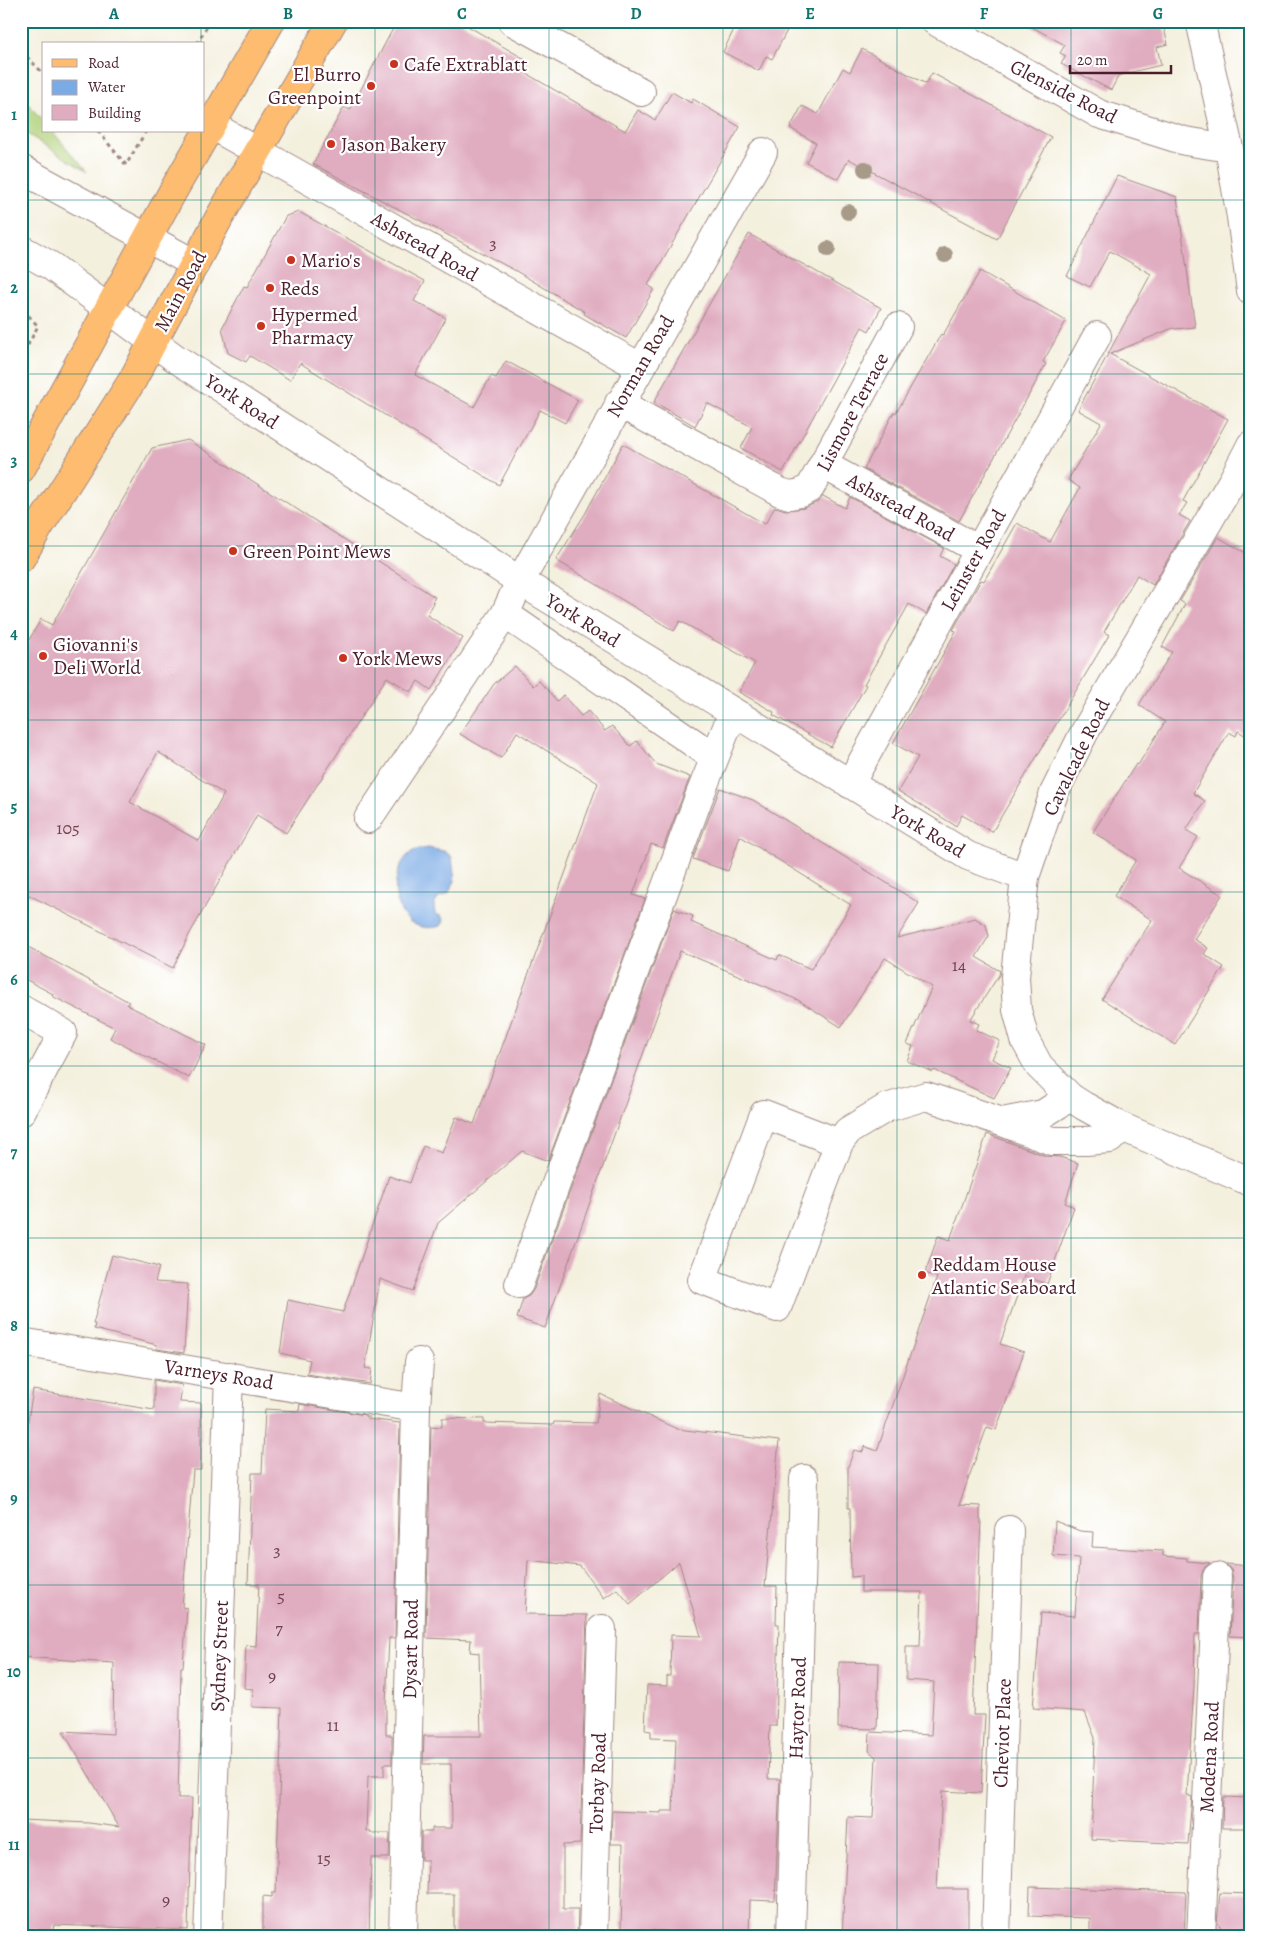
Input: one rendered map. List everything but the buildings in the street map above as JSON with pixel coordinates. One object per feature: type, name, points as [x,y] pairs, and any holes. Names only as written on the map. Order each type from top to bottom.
[{"type":"main road","points":[[21,470],[108,308],[271,21]]},
{"type":"main road","name":"Main Road","points":[[21,558],[132,381],[258,151],[333,21]]},
{"type":"street","points":[[512,21],[642,92]]},
{"type":"street","name":"Glenside Road","points":[[935,21],[1099,114],[1185,141],[1229,148]]},
{"type":"street","points":[[1200,21],[1229,148],[1251,291]]},
{"type":"street","name":"Ashstead Road","points":[[211,125],[640,367]]},
{"type":"street","name":"Norman Road","points":[[368,819],[505,614],[520,581],[619,403],[762,152]]},
{"type":"street","points":[[21,169],[195,264]]},
{"type":"street","name":"York Road","points":[[21,249],[51,266],[175,358],[520,581],[968,856],[1025,877]]},
{"type":"street","name":"Lismore Terrace","points":[[619,403],[780,492],[790,494],[801,493],[810,488],[824,465],[898,327]]},
{"type":"street","name":"Leinster Road","points":[[850,784],[1097,336]]},
{"type":"street","name":"Cavalcade Road","points":[[1251,445],[1234,478],[1077,745],[1054,793],[1025,877],[1015,977],[1017,1010],[1026,1040],[1039,1066],[1070,1097],[1122,1127],[1251,1182]]},
{"type":"street","name":"Ashstead Road","points":[[824,465],[979,550]]},
{"type":"street","points":[[505,614],[714,757]]},
{"type":"street","points":[[519,1284],[714,757],[733,712]]},
{"type":"street","points":[[21,1009],[62,1033],[21,1112]]},
{"type":"street","points":[[838,1143],[764,1114],[702,1280],[777,1308],[838,1143],[848,1131],[886,1108],[926,1096],[1052,1141],[1110,1139],[1122,1127]]},
{"type":"street","points":[[1002,1122],[1042,1114],[1070,1097]]},
{"type":"street","name":"Varneys Road","points":[[21,1342],[416,1408]]},
{"type":"street","name":"Dysart Road","points":[[403,1937],[416,1408],[419,1362]]},
{"type":"street","name":"Sydney Street","points":[[208,1937],[229,1376]]},
{"type":"street","name":"Haytor Road","points":[[791,1937],[804,1479]]},
{"type":"street","name":"Cheviot Place","points":[[996,1937],[1008,1530]]},
{"type":"street","name":"Modena Road","points":[[1200,1937],[1217,1576]]},
{"type":"street","name":"Torbay Road","points":[[593,1937],[602,1629]]},
{"type":"path","points":[[198,42],[210,21]]},
{"type":"path","points":[[21,51],[42,72]]},
{"type":"path","points":[[99,132],[126,165],[145,132]]},
{"type":"path","points":[[21,313],[28,315],[38,326],[21,358]]},
{"type":"green space","points":[[21,96],[42,120],[42,132],[53,132],[87,172],[21,130]]},
{"type":"water","points":[[428,848],[444,851],[452,857],[455,881],[448,894],[439,897],[434,905],[435,914],[441,916],[444,920],[441,926],[424,927],[411,923],[402,913],[397,901],[395,887],[398,873],[404,860],[413,851]]},
{"type":"place","name":"Cafe Extrablatt","points":[[394,64]]},
{"type":"place","name":"El Burro Greenpoint","points":[[371,86]]},
{"type":"place","name":"Jason Bakery","points":[[331,144]]},
{"type":"place","name":"Mario's","points":[[291,260]]},
{"type":"place","name":"Reds","points":[[270,288]]},
{"type":"place","name":"Hypermed Pharmacy","points":[[261,326]]},
{"type":"place","name":"Green Point Mews","points":[[233,551]]},
{"type":"place","name":"Giovanni's Deli World","points":[[43,656]]},
{"type":"place","name":"York Mews","points":[[343,658]]},
{"type":"place","name":"Reddam House Atlantic Seaboard","points":[[922,1275]]}]
